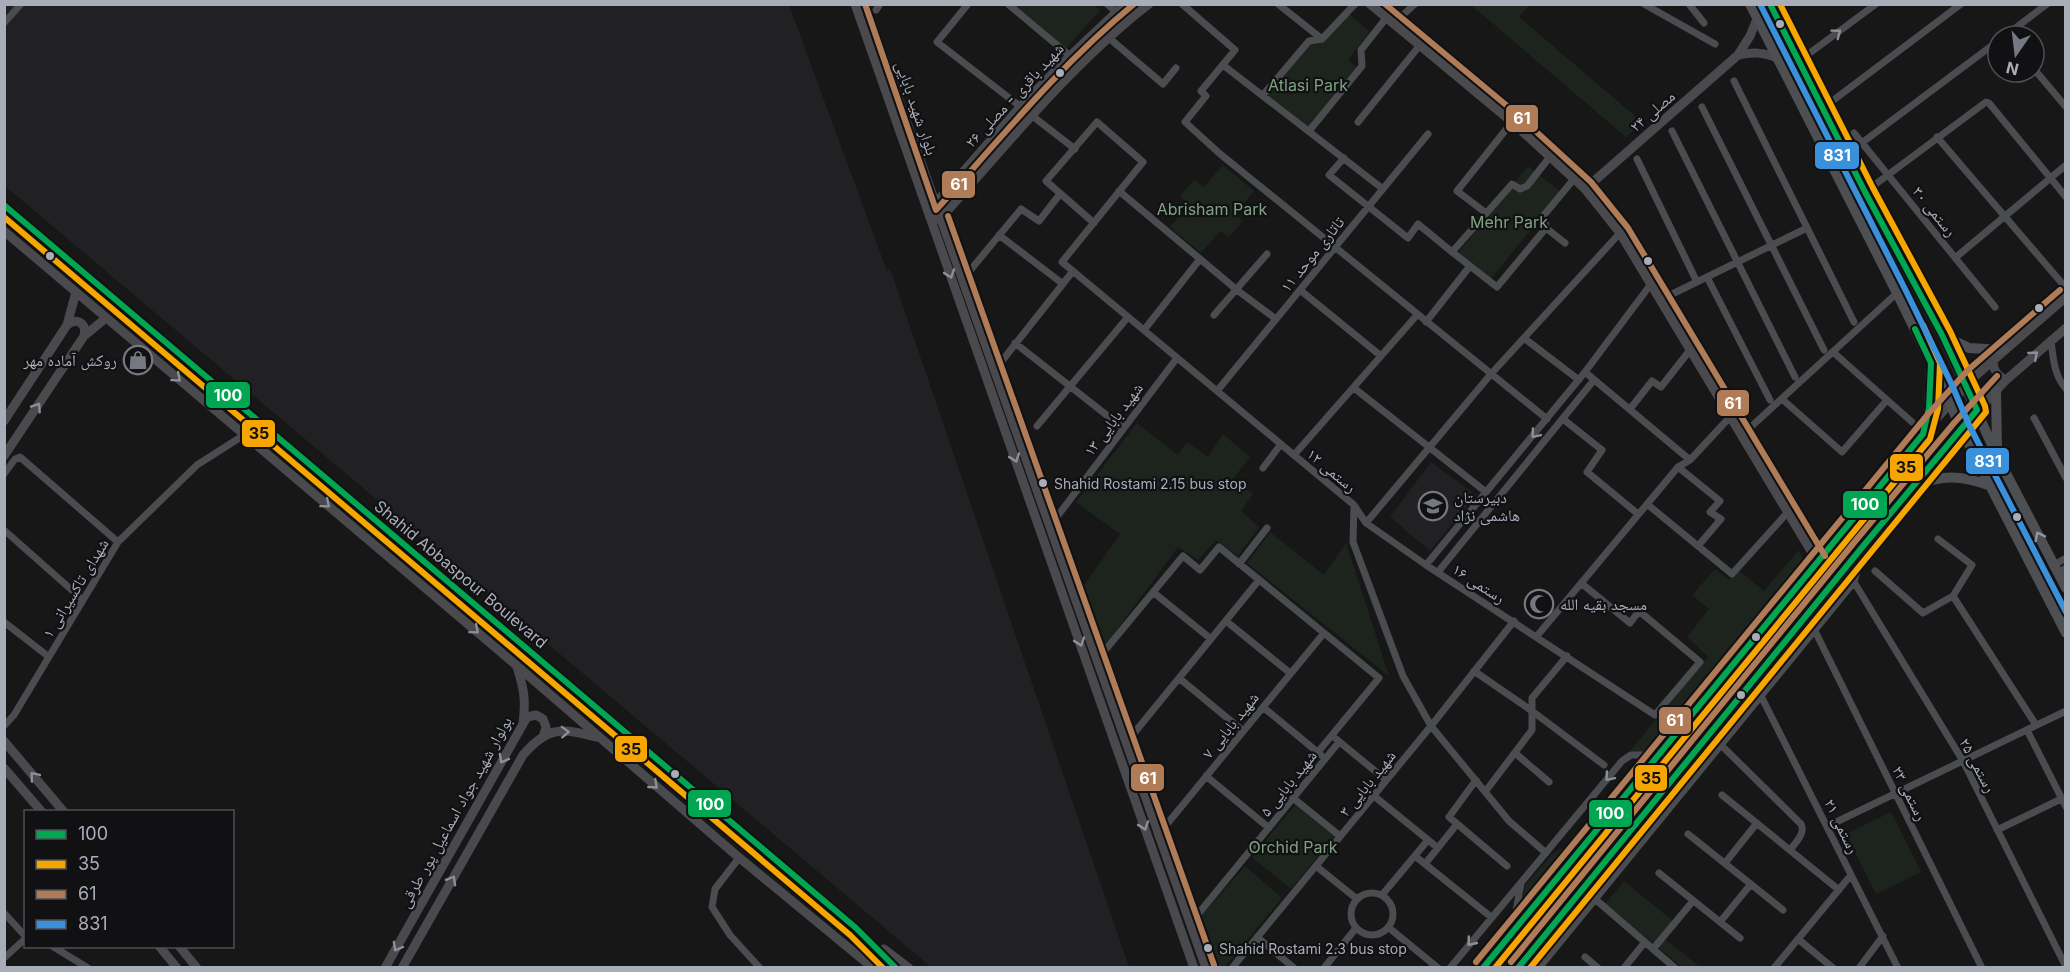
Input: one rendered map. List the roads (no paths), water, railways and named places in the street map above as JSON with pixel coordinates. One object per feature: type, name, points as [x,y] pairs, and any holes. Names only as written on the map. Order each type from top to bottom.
[{"type":"main road","name":"بلوار شهید بابایی","points":[[855,4],[933,213],[963,279],[1206,968]]},
{"type":"main road","name":"بلوار شهید بابایی","points":[[865,4],[933,213],[1194,968]]},
{"type":"main road","name":"شهید باقری - مصلی ۲۶","points":[[933,213],[1021,106],[1125,4]]},
{"type":"main road","points":[[933,213],[1033,115],[1065,79],[1123,24],[1149,4]]},
{"type":"main road","points":[[1370,4],[1512,122],[1549,158],[1586,189],[1620,233],[1817,561]]},
{"type":"main road","points":[[1750,4],[1897,293],[1961,429],[2066,633]]},
{"type":"main road","points":[[1770,4],[1865,192],[1942,336],[1997,456],[2059,569],[2066,588]]},
{"type":"main road","points":[[1116,12],[1123,24]]},
{"type":"main road","name":"مصلی ۲۴","points":[[1586,189],[1738,55],[1757,19]]},
{"type":"main road","points":[[1738,55],[1752,52],[1765,53],[1777,58]]},
{"type":"main road","name":"Shahid Abbaspour Boulevard","points":[[4,205],[856,928],[896,968]]},
{"type":"main road","name":"Shahid Abbaspour Boulevard","points":[[4,231],[516,665],[739,858],[873,968]]},
{"type":"main road","points":[[4,421],[67,325],[76,292]]},
{"type":"main road","points":[[1483,968],[1949,403],[2004,350],[2066,297]]},
{"type":"main road","points":[[84,336],[106,318]]},
{"type":"main road","points":[[4,456],[84,336],[86,330],[83,324],[72,321],[67,325]]},
{"type":"main road","points":[[1518,968],[1977,410],[2006,380],[2066,328]]},
{"type":"main road","points":[[1942,336],[1969,348],[2004,350]]},
{"type":"main road","points":[[1993,360],[1997,374],[2006,380]]},
{"type":"main road","points":[[1923,434],[1929,408],[1931,363]]},
{"type":"main road","points":[[1996,390],[1997,456]]},
{"type":"main road","points":[[1912,487],[1929,480],[1958,477],[1991,486]]},
{"type":"main road","points":[[2041,585],[2059,569]]},
{"type":"main road","name":"بولوار شهید جواد اسماعیل پور طرقی","points":[[385,968],[523,724],[525,696],[516,665]]},
{"type":"main road","points":[[523,724],[528,717],[536,715],[543,719],[546,726],[544,735],[563,730],[598,738]]},
{"type":"main road","name":"بولوار شهید جواد اسماعیل پور طرقی","points":[[402,968],[523,754],[544,735]]},
{"type":"main road","points":[[4,741],[62,810]]},
{"type":"main road","points":[[4,768],[40,810]]},
{"type":"main road","points":[[856,928],[909,968]]},
{"type":"main road","points":[[845,946],[866,968]]},
{"type":"main road","points":[[161,948],[177,968]]},
{"type":"main road","points":[[181,948],[197,968]]},
{"type":"street","points":[[4,23],[21,4]]},
{"type":"street","points":[[968,4],[937,42],[1075,149]]},
{"type":"street","points":[[1008,4],[1070,56]]},
{"type":"street","points":[[1107,4],[1116,12]]},
{"type":"street","points":[[1182,4],[1235,50],[1201,91],[1206,96],[1185,122],[1219,153],[1547,419]]},
{"type":"street","points":[[1278,4],[1322,39]]},
{"type":"street","points":[[1263,95],[1309,41],[1322,39],[1355,4]]},
{"type":"street","points":[[1309,131],[1362,66],[1361,50],[1390,20],[1415,4]]},
{"type":"street","points":[[1644,4],[1715,44]]},
{"type":"street","points":[[1689,4],[1704,23]]},
{"type":"street","points":[[1799,61],[1876,4]]},
{"type":"street","points":[[1823,108],[1961,4]]},
{"type":"street","points":[[2021,24],[2047,4]]},
{"type":"street","points":[[1109,38],[1163,84],[1176,68]]},
{"type":"street","points":[[1358,122],[1420,45]]},
{"type":"street","points":[[1847,154],[1986,50]]},
{"type":"street","points":[[1223,65],[1383,189]]},
{"type":"street","points":[[1734,81],[1854,322]]},
{"type":"street","points":[[2046,83],[2066,107]]},
{"type":"street","points":[[1865,192],[1986,102],[2066,197]]},
{"type":"street","points":[[1702,107],[1824,350]]},
{"type":"street","points":[[1097,122],[1143,162],[1094,223],[1046,181],[1075,149],[1097,122]]},
{"type":"street","points":[[1486,213],[1457,191],[1512,122]]},
{"type":"street","points":[[1672,131],[1795,377]]},
{"type":"street","name":"رستمی ۳۰","points":[[1854,133],[1995,306]]},
{"type":"street","name":"تاتاری موحد ۱۱","points":[[1217,391],[1428,134]]},
{"type":"street","points":[[1937,137],[2066,288]]},
{"type":"street","points":[[1344,158],[1329,175],[1408,238],[1418,224],[1497,287],[1546,228]]},
{"type":"street","points":[[1452,252],[1512,184],[1520,189],[1527,186],[1549,158]]},
{"type":"street","points":[[1637,159],[1697,282]]},
{"type":"street","points":[[1955,258],[2066,165]]},
{"type":"street","points":[[1564,243],[1546,228],[1544,215],[1574,179]]},
{"type":"street","points":[[1119,191],[1237,290],[1276,319]]},
{"type":"street","points":[[963,279],[1021,209],[1039,221],[1060,194]]},
{"type":"street","name":"رستمی ۱۲","points":[[1094,223],[1062,262],[1354,506],[1353,542],[1403,676],[1431,726],[1509,821],[1546,853]]},
{"type":"street","points":[[1660,300],[1807,228]]},
{"type":"street","points":[[1366,523],[1491,374],[1620,233]]},
{"type":"street","points":[[999,235],[1063,284]]},
{"type":"street","points":[[1214,315],[1267,254]]},
{"type":"street","points":[[1144,330],[1200,259]]},
{"type":"street","points":[[1426,322],[1470,266]]},
{"type":"street","points":[[1002,361],[1073,271]]},
{"type":"street","points":[[1707,277],[1770,400]]},
{"type":"street","points":[[1426,565],[1586,372],[1651,284]]},
{"type":"street","points":[[1300,290],[1381,356]]},
{"type":"street","points":[[1742,435],[1897,293]]},
{"type":"street","points":[[1294,455],[1417,315]]},
{"type":"street","points":[[1037,426],[1128,316]]},
{"type":"street","points":[[1524,338],[1579,380]]},
{"type":"street","points":[[2052,340],[2054,367],[2061,384],[2066,389]]},
{"type":"street","points":[[1015,344],[1123,428]]},
{"type":"street","points":[[1630,409],[1652,381],[1661,387],[1690,350]]},
{"type":"street","points":[[1833,352],[1912,422]]},
{"type":"street","name":"شهید بابایی ۱۳","points":[[1050,526],[1177,358]]},
{"type":"street","points":[[1586,372],[1690,460]]},
{"type":"street","points":[[1438,572],[1594,380]]},
{"type":"street","points":[[1354,388],[1486,492]]},
{"type":"street","points":[[1782,399],[1842,452],[1887,400]]},
{"type":"street","points":[[1537,636],[1678,466],[1690,460],[1731,417]]},
{"type":"street","points":[[2034,418],[2066,478]]},
{"type":"street","points":[[1563,419],[1602,450],[1587,472],[1638,514]]},
{"type":"street","name":"شهدای تاکسیرانی ۱","points":[[4,726],[14,715],[118,542],[197,465],[244,435]]},
{"type":"street","points":[[1263,468],[1281,444]]},
{"type":"street","points":[[4,474],[15,459],[20,457],[118,542]]},
{"type":"street","points":[[1678,466],[1720,501],[1710,512],[1722,519],[1698,546]]},
{"type":"street","points":[[1647,504],[1732,574],[1788,512]]},
{"type":"street","name":"رستمی ۱۶","points":[[1354,506],[1366,523],[1426,565],[1655,715],[1700,662],[1639,611],[1630,623],[1581,584]]},
{"type":"street","points":[[1239,564],[1267,528]]},
{"type":"street","points":[[4,530],[83,600]]},
{"type":"street","points":[[1875,571],[1923,613],[1953,596],[1972,566],[1938,539]]},
{"type":"street","points":[[1539,968],[1854,582],[1864,546]]},
{"type":"street","points":[[1097,660],[1183,555],[1200,570],[1219,547],[1379,678],[1318,752]]},
{"type":"street","points":[[2059,569],[2066,558]]},
{"type":"street","points":[[1126,742],[1259,580]]},
{"type":"street","name":"رستمی ۲۵","points":[[1854,582],[1963,761],[2066,968]]},
{"type":"street","points":[[1153,592],[1211,639]]},
{"type":"street","points":[[1953,596],[2036,725]]},
{"type":"street","points":[[1226,621],[1290,673]]},
{"type":"street","name":"شهید بابایی ۳","points":[[1232,968],[1431,726],[1514,621]]},
{"type":"street","points":[[4,622],[49,657]]},
{"type":"street","name":"رستمی ۲۳","points":[[1815,631],[1982,968]]},
{"type":"street","name":"شهید بابایی ۷","points":[[1158,835],[1324,633]]},
{"type":"street","points":[[1485,792],[1532,730],[1532,698],[1567,656]]},
{"type":"street","points":[[1474,670],[1604,765]]},
{"type":"street","points":[[1179,678],[1244,731]]},
{"type":"street","name":"رستمی ۲۱","points":[[1761,696],[1898,968]]},
{"type":"street","points":[[1263,707],[1326,758]]},
{"type":"street","points":[[1828,826],[2066,711]]},
{"type":"street","points":[[2027,730],[2064,798],[2066,807]]},
{"type":"street","points":[[1331,736],[1386,780]]},
{"type":"street","name":"شهید بابایی ۵","points":[[1190,924],[1339,742]]},
{"type":"street","points":[[1721,745],[1801,824],[1802,833],[1790,850]]},
{"type":"street","points":[[1515,753],[1549,782]]},
{"type":"street","points":[[1450,968],[1622,761],[1631,754],[1658,755]]},
{"type":"street","points":[[1206,776],[1269,828]]},
{"type":"street","points":[[1476,780],[1449,817],[1507,866]]},
{"type":"street","points":[[1722,795],[1839,890]]},
{"type":"street","points":[[1374,796],[1438,848]]},
{"type":"street","points":[[1293,798],[1340,836]]},
{"type":"street","points":[[1997,830],[2064,798]]},
{"type":"street","points":[[1725,863],[1757,823]]},
{"type":"street","points":[[1425,864],[1457,824]]},
{"type":"street","points":[[1689,834],[1783,910]]},
{"type":"street","points":[[1382,895],[1428,840]]},
{"type":"street","points":[[1415,856],[1491,918]]},
{"type":"street","points":[[739,858],[715,889],[712,907],[730,935],[760,968]]},
{"type":"street","points":[[1316,866],[1357,899]]},
{"type":"street","points":[[1659,873],[1740,938]]},
{"type":"street","points":[[1774,968],[1851,875]]},
{"type":"street","points":[[1516,928],[1521,881]]},
{"type":"street","points":[[1720,922],[1751,884]]},
{"type":"street","points":[[1369,893],[1382,895],[1389,901],[1393,910],[1388,927],[1381,933],[1372,935],[1363,933],[1352,921],[1350,913],[1352,905],[1357,899],[1369,893]]},
{"type":"street","points":[[1595,899],[1675,968]]},
{"type":"street","points":[[1653,949],[1693,901]]},
{"type":"street","points":[[4,913],[24,935]]},
{"type":"street","points":[[1388,927],[1438,968]]},
{"type":"street","points":[[1324,967],[1356,928]]},
{"type":"street","points":[[1859,968],[1883,936]]},
{"type":"street","points":[[1257,937],[1294,968]]},
{"type":"street","points":[[4,958],[24,939]]},
{"type":"street","points":[[1798,939],[1833,968]]},
{"type":"street","points":[[1624,968],[1645,942]]},
{"type":"street","points":[[55,948],[88,968]]},
{"type":"street","points":[[1585,957],[1598,968]]},
{"type":"place","name":"روکش آماده مهر","points":[[138,360]]},
{"type":"place","name":"Shahid Rostami 2.15 bus stop","points":[[1043,483]]},
{"type":"place","name":"دبیرستان هاشمی نژاد","points":[[1433,506]]},
{"type":"place","name":"مسجد بقیه الله","points":[[1539,604]]},
{"type":"place","name":"Shahid Rostami 2.3 bus stop","points":[[1208,948]]},
{"type":"park label","name":"Atlasi Park","points":[[1308,85]]},
{"type":"park label","name":"Abrisham Park","points":[[1212,209]]},
{"type":"park label","name":"Mehr Park","points":[[1509,222]]},
{"type":"park label","name":"Orchid Park","points":[[1293,847]]}]
